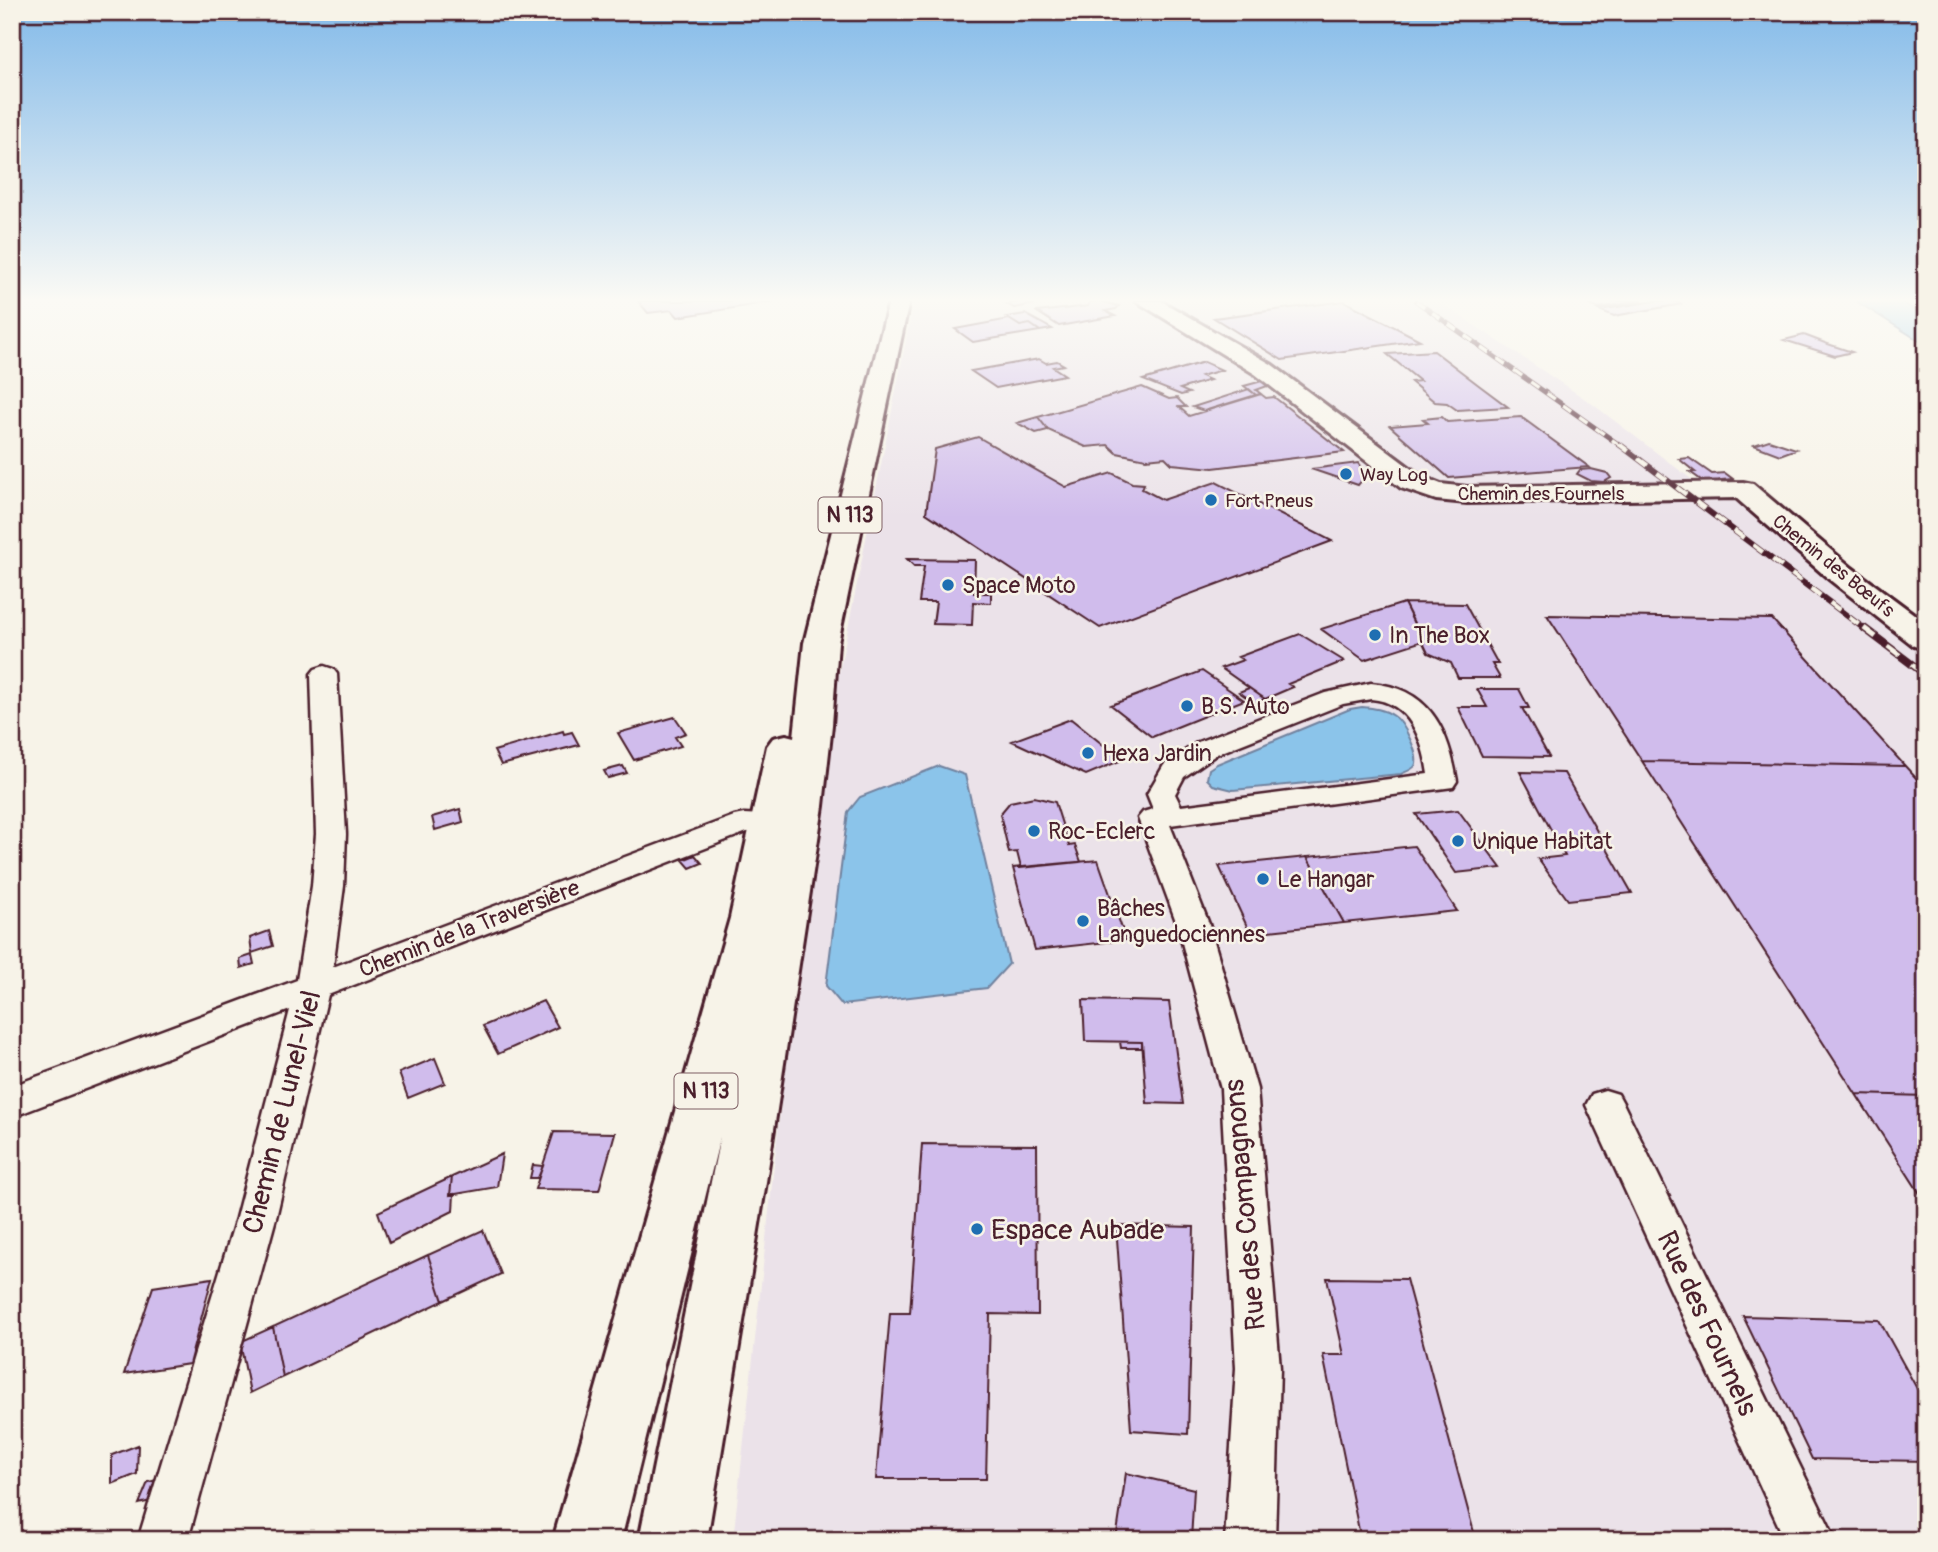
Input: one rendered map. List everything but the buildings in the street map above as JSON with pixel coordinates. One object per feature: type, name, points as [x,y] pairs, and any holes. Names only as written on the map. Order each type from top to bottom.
[{"type":"main road","name":"N 113","points":[[673,1540],[738,1194],[792,871],[819,682],[821,643],[882,373]]},
{"type":"main road","name":"Chemin des Fournels","points":[[1269,373],[1411,482],[1436,492],[1467,495],[1743,490]]},
{"type":"main road","name":"Chemin des Bœufs","points":[[1743,490],[1841,574],[1926,639]]},
{"type":"main road","name":"N 113","points":[[587,1540],[752,918],[801,674],[821,643]]},
{"type":"street","name":"Chemin de Lunel-Viel","points":[[163,1540],[198,1429],[314,986],[328,884],[330,816],[324,674]]},
{"type":"street","points":[[1373,690],[1399,697],[1422,714],[1440,756],[1443,781],[1171,816],[1161,794],[1174,771],[1195,754],[1345,695],[1373,690]]},
{"type":"street","name":"Rue des Compagnons","points":[[1171,816],[1153,818],[1193,924],[1239,1088],[1258,1368],[1250,1540]]},
{"type":"street","name":"Chemin de la Traversière","points":[[12,1102],[744,823],[770,823]]},
{"type":"street","name":"Rue des Fournels","points":[[1605,1105],[1811,1540]]},
{"type":"shaded area","points":[[899,373],[1547,373],[1591,403],[1703,488],[1738,496],[1926,646],[1926,1540],[733,1540],[815,792]]},
{"type":"water","points":[[1362,707],[1382,710],[1398,719],[1416,755],[1414,767],[1401,774],[1233,790],[1213,785],[1207,779],[1209,769],[1217,764],[1350,709]]},
{"type":"water","points":[[939,766],[965,775],[1009,964],[987,988],[842,1005],[826,986],[848,812],[860,797]]},
{"type":"railway","points":[[1518,373],[1621,446]]},
{"type":"railway","points":[[1619,444],[1866,630]]},
{"type":"railway","points":[[1864,628],[1926,675]]},
{"type":"place","name":"Way Log","points":[[1346,474]]},
{"type":"place","name":"Fort Pneus","points":[[1211,500]]},
{"type":"place","name":"Space Moto","points":[[948,585]]},
{"type":"place","name":"In The Box","points":[[1375,635]]},
{"type":"place","name":"B.S. Auto","points":[[1187,706]]},
{"type":"place","name":"Hexa Jardin","points":[[1088,753]]},
{"type":"place","name":"Roc-Eclerc","points":[[1034,831]]},
{"type":"place","name":"Unique Habitat","points":[[1458,841]]},
{"type":"place","name":"Le Hangar","points":[[1263,879]]},
{"type":"place","name":"Bâches Languedociennes","points":[[1083,921]]},
{"type":"place","name":"Espace Aubade","points":[[977,1229]]}]
